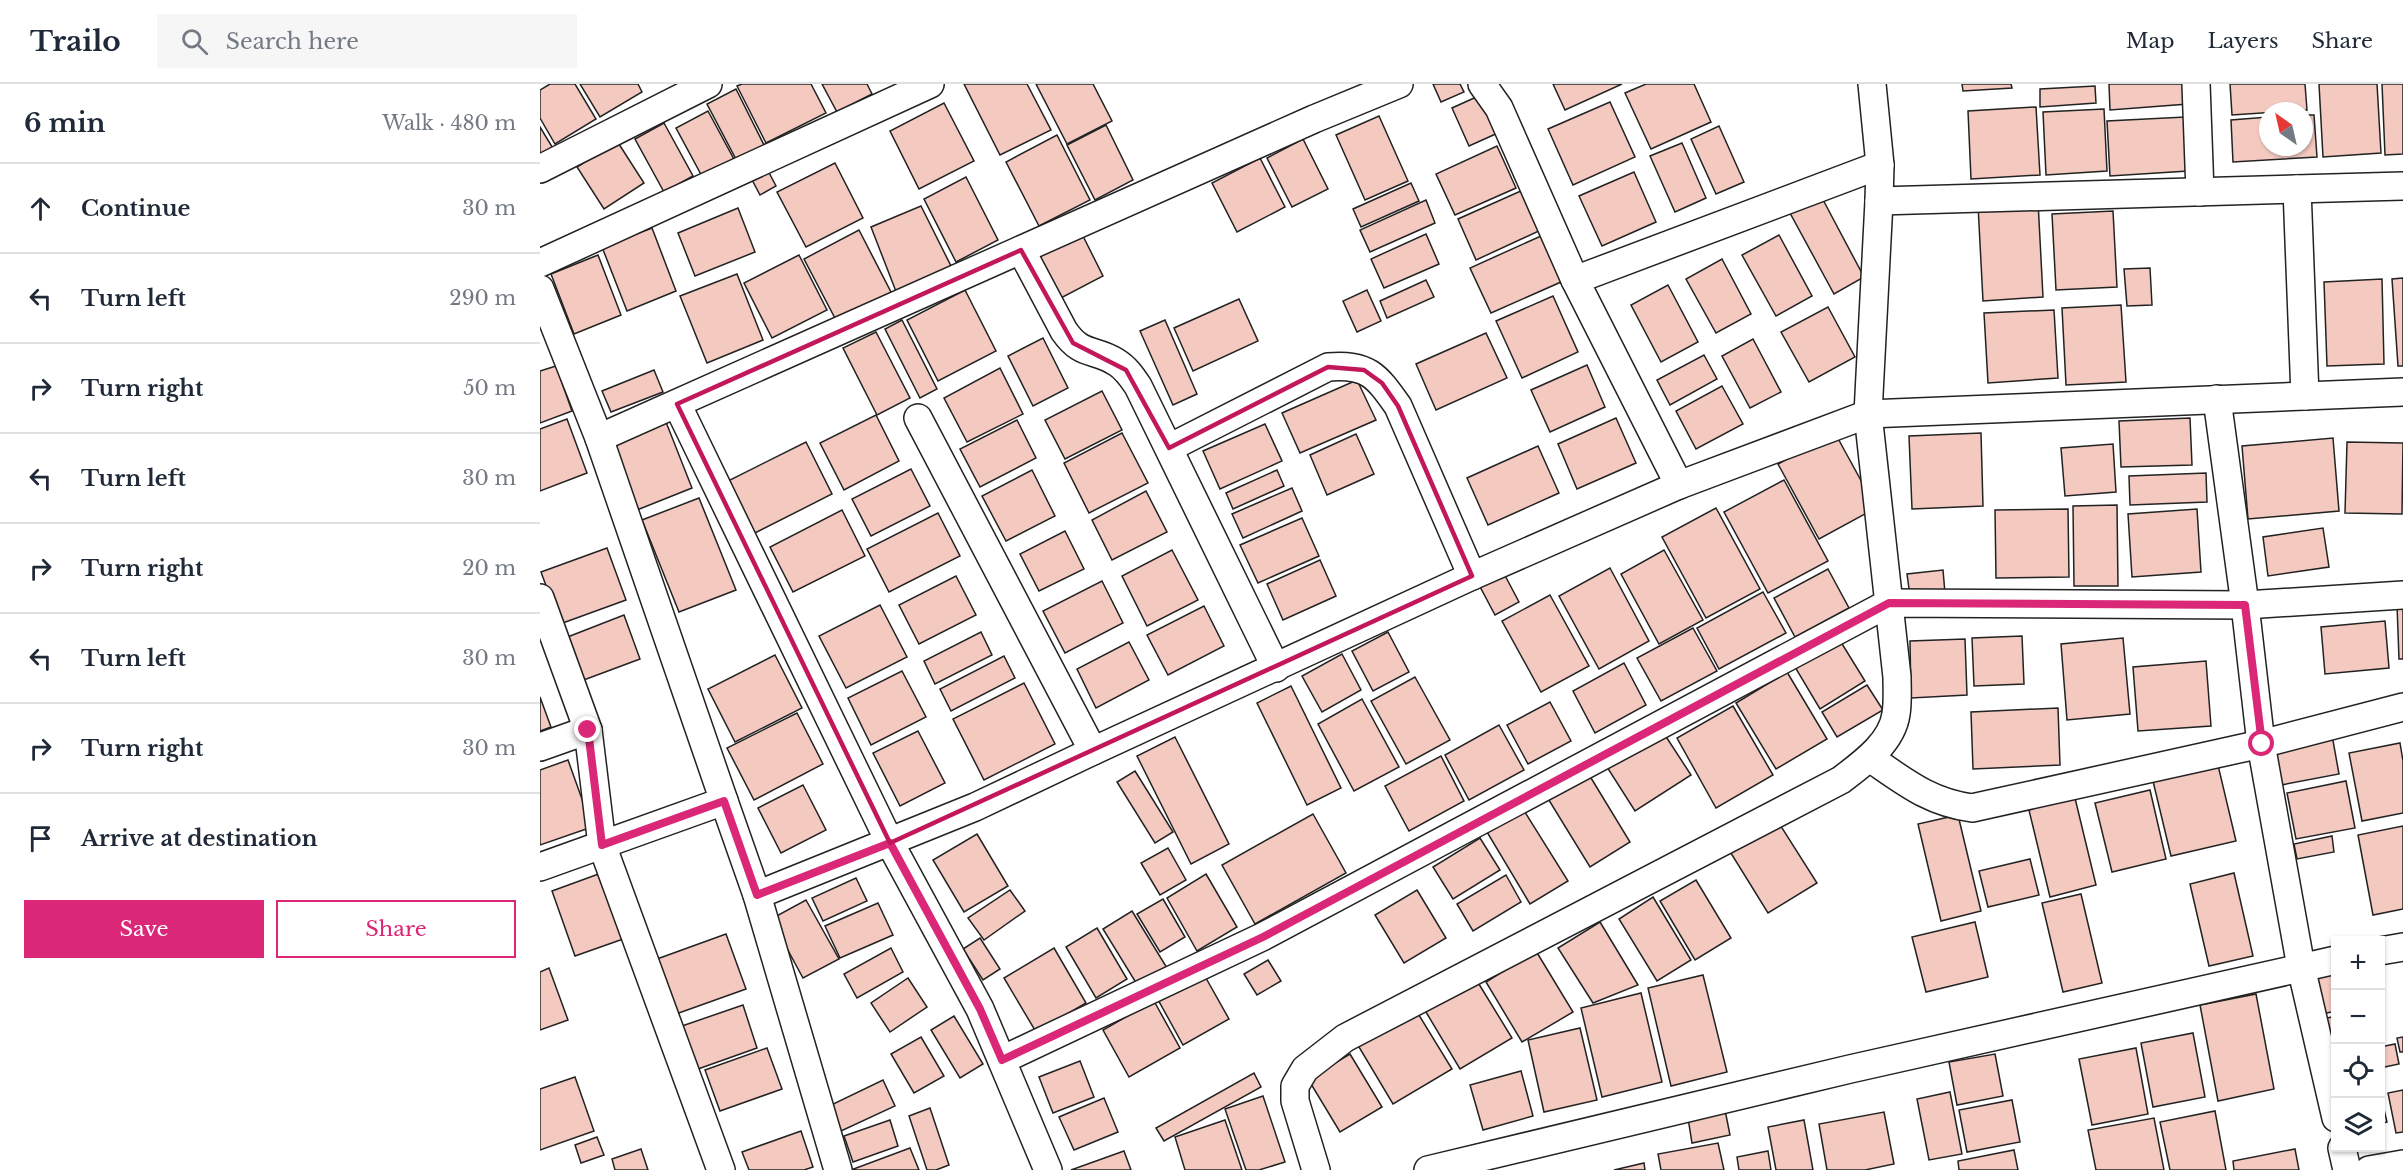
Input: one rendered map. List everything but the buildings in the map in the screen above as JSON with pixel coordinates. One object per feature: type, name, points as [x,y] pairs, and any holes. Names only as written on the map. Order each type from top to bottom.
[{"type":"street","points":[[540,169],[676,91],[708,84]]},
{"type":"street","points":[[540,262],[930,84]]},
{"type":"street","points":[[599,438],[1303,124],[1399,84]]},
{"type":"street","points":[[1482,84],[1499,108],[1575,280],[1679,485]]},
{"type":"street","points":[[1316,1170],[1295,1101],[1295,1086],[1305,1069],[1319,1056],[1344,1038],[1840,780],[1870,758],[1888,734],[1896,716],[1897,677],[1868,414],[1880,165],[1872,84]]},
{"type":"street","points":[[2196,84],[2200,192]]},
{"type":"street","points":[[1575,280],[1880,165]]},
{"type":"street","points":[[1879,201],[2403,186]]},
{"type":"street","points":[[2297,189],[2305,396]]},
{"type":"street","points":[[1021,250],[1064,331],[1073,343],[1084,351],[1114,360],[1126,370],[1138,386],[1276,668]]},
{"type":"street","points":[[540,289],[599,438],[757,895],[838,1170]]},
{"type":"street","points":[[1169,448],[1328,367],[1350,366],[1365,370],[1382,383],[1398,406],[1472,576]]},
{"type":"street","points":[[757,895],[975,807],[1472,576],[1679,485],[1868,414],[2403,392]]},
{"type":"street","points":[[2217,399],[2262,744],[2301,967],[2331,1098]]},
{"type":"street","points":[[676,404],[890,843],[980,1009],[1048,1170]]},
{"type":"street","points":[[918,418],[1093,751]]},
{"type":"street","points":[[1002,1060],[1263,937],[1889,603],[2245,605],[2403,595]]},
{"type":"street","points":[[540,598],[588,730],[602,845],[721,1170]]},
{"type":"street","points":[[1870,758],[1928,797],[1950,805],[1972,808],[2262,744],[2403,707]]},
{"type":"street","points":[[540,747],[588,730]]},
{"type":"street","points":[[540,867],[724,801]]},
{"type":"street","points":[[2385,950],[2403,947]]},
{"type":"street","points":[[1428,1170],[1861,1067],[2331,961]]},
{"type":"street","points":[[2343,1152],[2347,1170]]},
{"type":"street","points":[[2369,1170],[2403,1164]]},
{"type":"highlighted area","points":[[1021,250],[1073,343],[1126,370],[1169,448],[1328,367],[1364,370],[1382,383],[1398,406],[1472,576],[890,843],[677,404]]},
{"type":"route","points":[[588,730],[602,845],[724,801],[757,895],[890,843],[980,1009],[1002,1060],[1263,937],[1889,603],[2245,605],[2262,744]]}]
